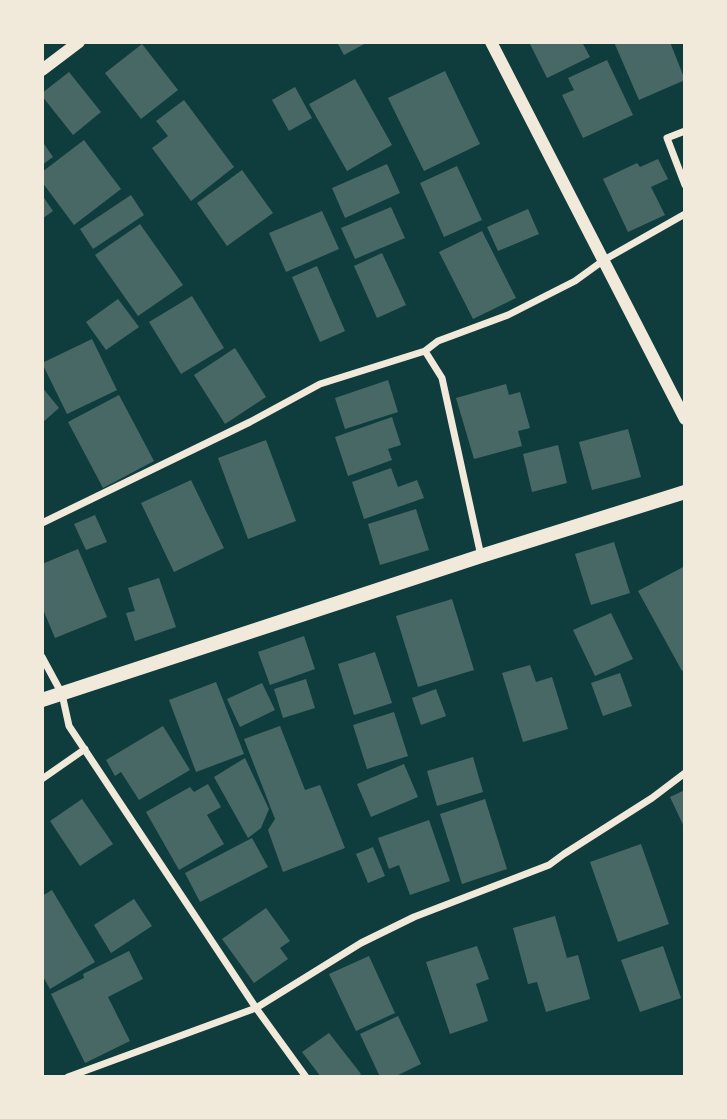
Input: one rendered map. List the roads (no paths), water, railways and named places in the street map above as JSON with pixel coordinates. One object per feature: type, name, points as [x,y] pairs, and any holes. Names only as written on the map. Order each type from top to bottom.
[{"type":"main road","points":[[42,700],[685,492]]},
{"type":"street","points":[[42,70],[79,42]]},
{"type":"street","points":[[491,42],[685,419]]},
{"type":"street","points":[[685,131],[667,138],[685,185]]},
{"type":"street","points":[[42,523],[250,422],[320,384],[425,351],[438,341],[508,315],[575,281],[604,260],[685,214]]},
{"type":"street","points":[[425,351],[442,378],[481,556]]},
{"type":"street","points":[[42,656],[62,694],[69,726],[256,1008],[306,1077]]},
{"type":"street","points":[[42,779],[85,748]]},
{"type":"street","points":[[68,1077],[256,1008],[361,943],[414,917],[549,865],[652,798],[685,773]]}]
